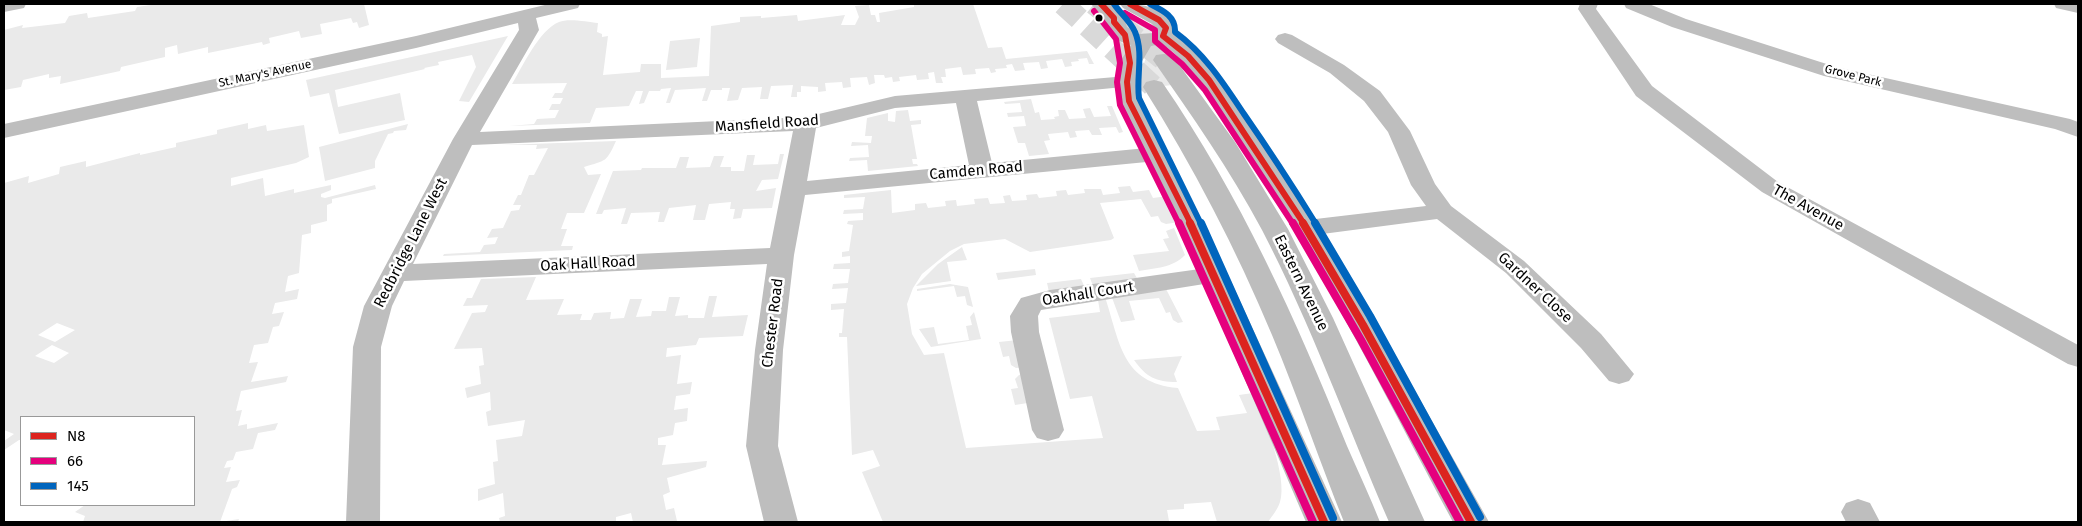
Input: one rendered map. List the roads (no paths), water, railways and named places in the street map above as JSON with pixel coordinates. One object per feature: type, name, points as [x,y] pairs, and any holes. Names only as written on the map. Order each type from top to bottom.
[{"type":"main road","name":"Eastern Avenue","points":[[1135,32],[1166,28],[1159,20],[1138,9]]},
{"type":"main road","points":[[1138,9],[1125,13],[1135,32],[1128,73],[1129,101],[1157,154],[1214,274],[1324,522]]},
{"type":"main road","name":"Eastern Avenue","points":[[1135,32],[1190,94],[1233,158],[1289,257],[1338,361],[1369,438],[1407,522]]},
{"type":"main road","points":[[1135,32],[1182,47],[1216,91],[1279,181],[1471,522]]},
{"type":"main road","points":[[1154,87],[1203,164],[1255,265],[1287,336],[1362,522]]},
{"type":"street","points":[[4,6],[17,4]]},
{"type":"street","name":"St. Mary's Avenue","points":[[4,131],[416,42],[571,4]]},
{"type":"street","name":"The Avenue","points":[[1589,4],[1587,9],[1644,92],[1770,187],[2078,357]]},
{"type":"street","name":"Grove Park","points":[[1633,4],[1679,23],[1831,72],[2062,124],[2078,130]]},
{"type":"street","points":[[2063,4],[2078,8]]},
{"type":"street","name":"Redbridge Lane West","points":[[363,522],[367,347],[378,306],[464,139],[529,30],[526,16]]},
{"type":"street","name":"Gardner Close","points":[[1286,50],[1315,56],[1352,79],[1376,101],[1399,131],[1416,165],[1423,185],[1442,211],[1515,267],[1591,341],[1619,374]]},
{"type":"street","name":"Mansfield Road","points":[[464,139],[806,124],[895,102],[965,97],[1128,73]]},
{"type":"street","points":[[965,97],[982,170]]},
{"type":"street","name":"Chester Road","points":[[781,522],[762,446],[769,350],[781,254],[806,124]]},
{"type":"street","name":"Camden Road","points":[[794,189],[1157,154]]},
{"type":"street","points":[[1307,228],[1442,211]]},
{"type":"street","name":"Oak Hall Road","points":[[394,273],[781,254]]},
{"type":"street","name":"Oakhall Court","points":[[1048,430],[1025,332],[1024,316],[1031,304],[1050,299],[1214,274]]},
{"type":"tunnel","points":[[1063,4],[1154,87]]},
{"type":"tunnel","points":[[1094,4],[1164,60]]}]
